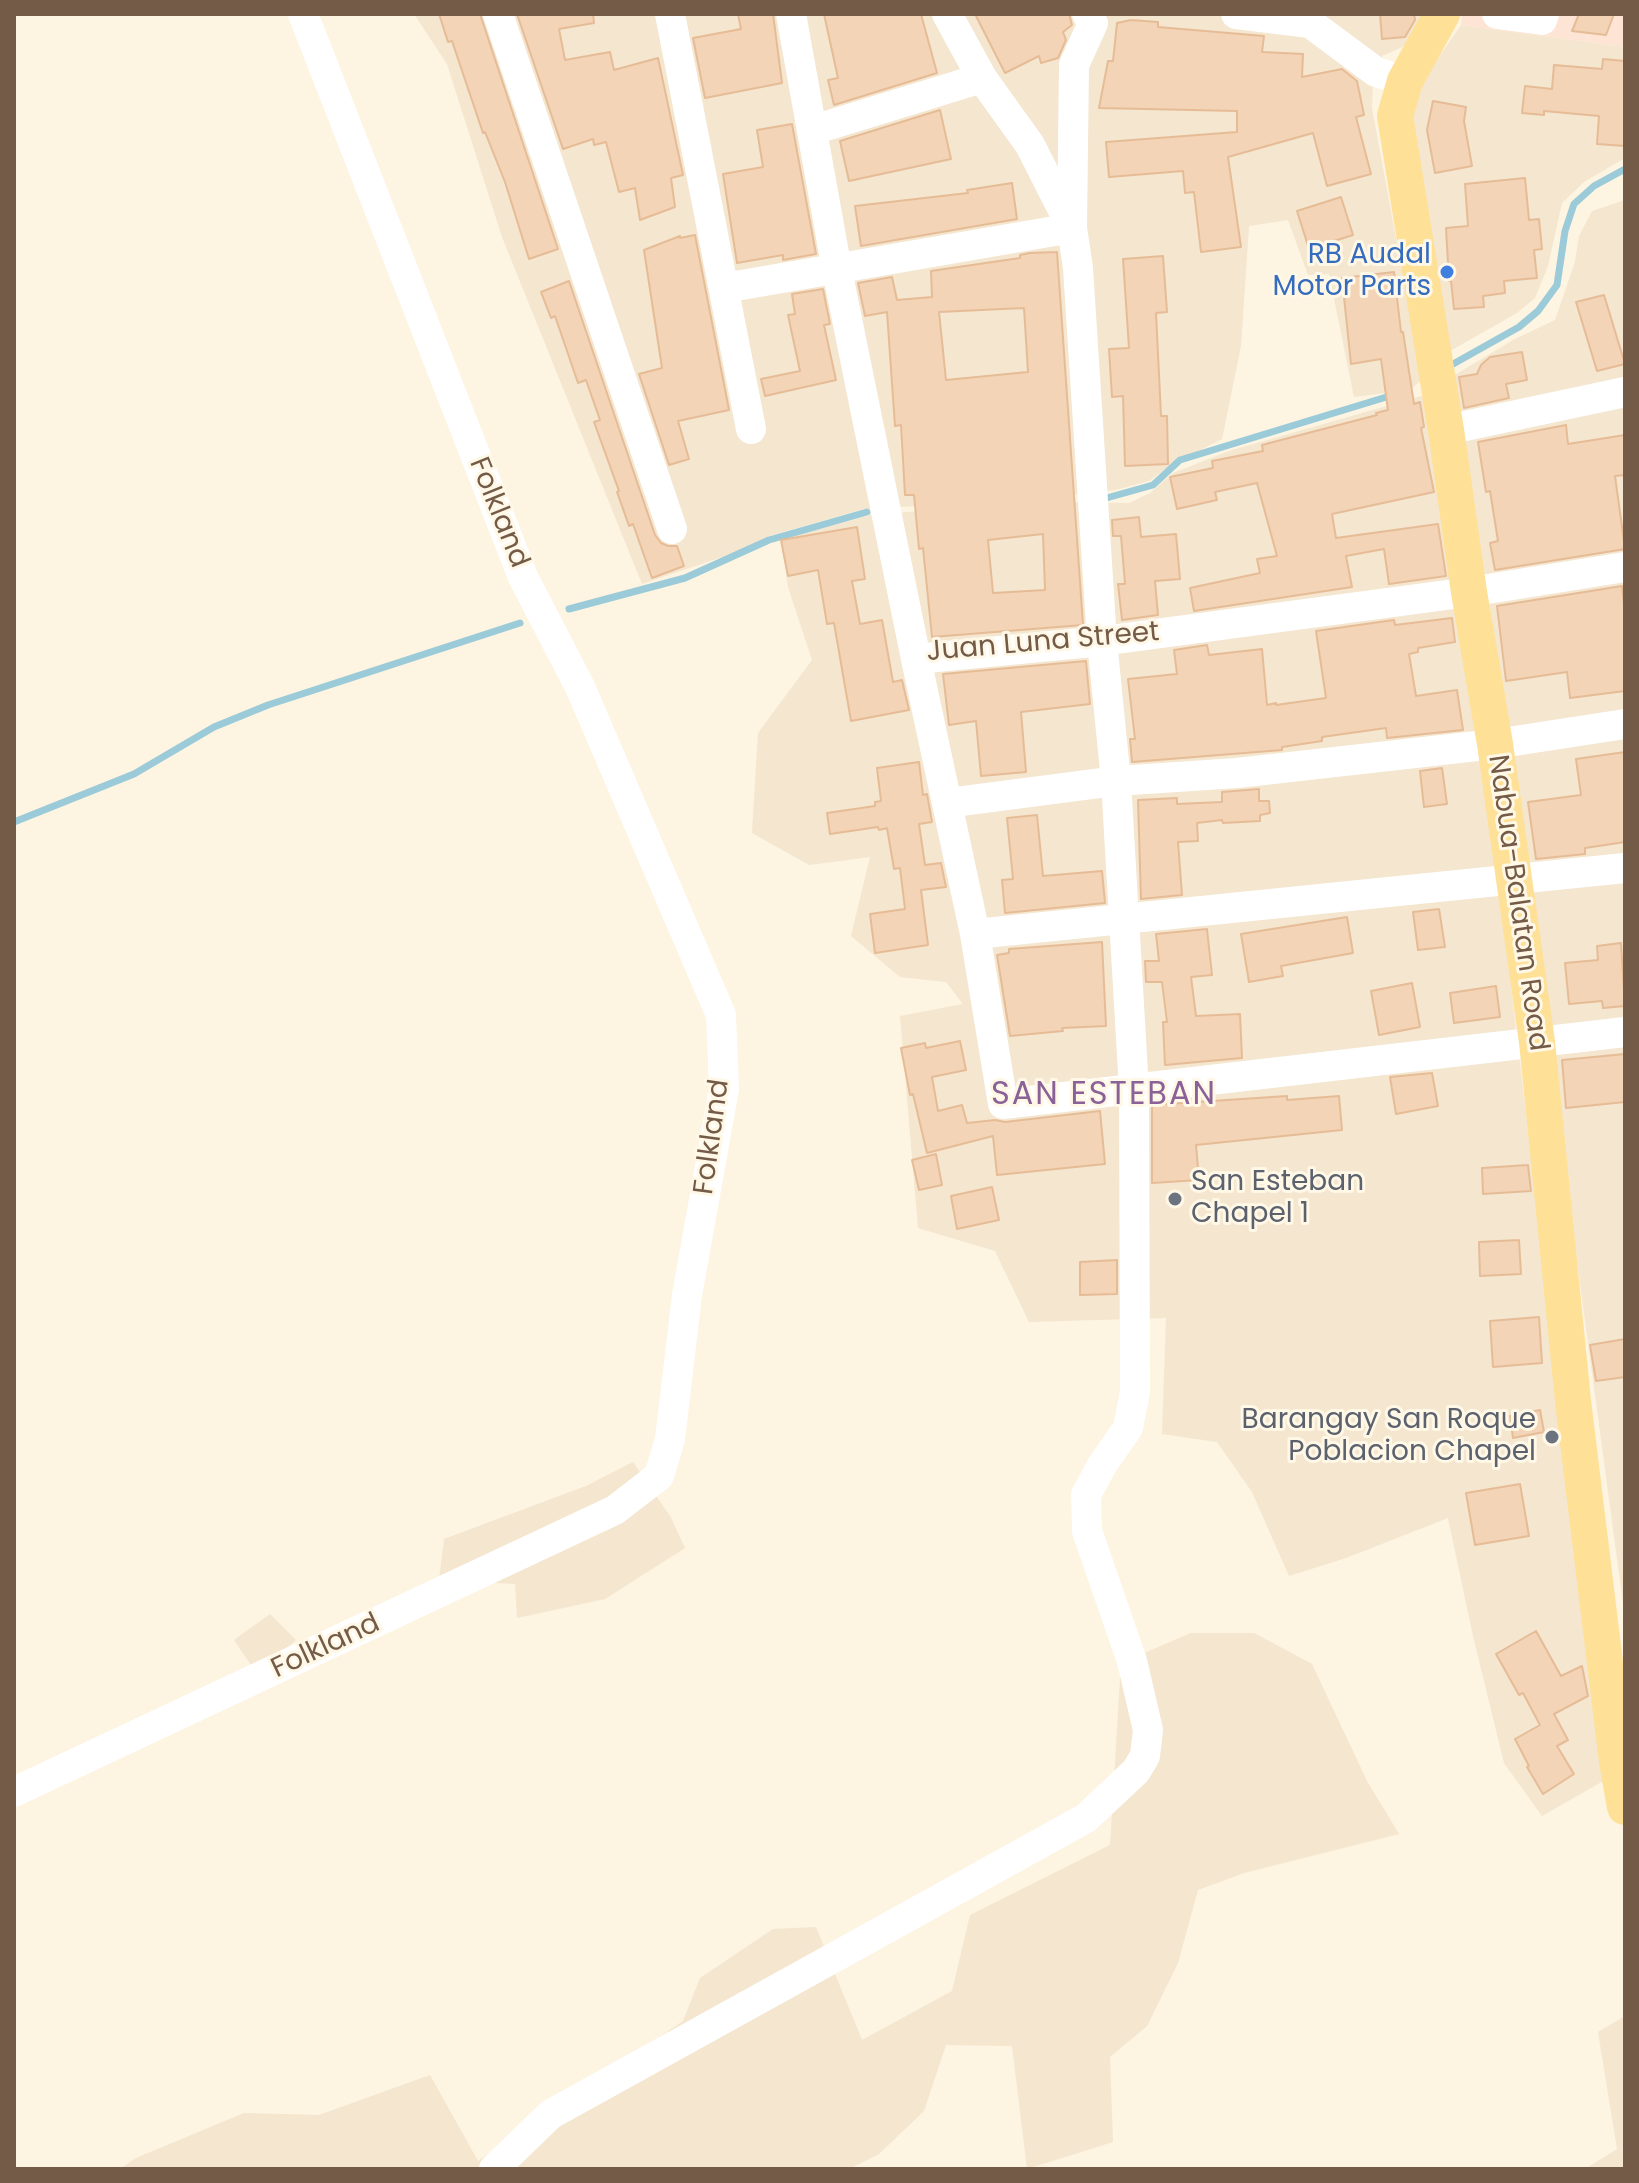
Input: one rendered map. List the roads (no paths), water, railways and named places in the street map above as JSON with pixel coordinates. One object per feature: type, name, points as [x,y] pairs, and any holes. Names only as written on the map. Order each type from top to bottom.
[{"type":"main road","name":"Nabua-Balatan Road","points":[[1442,14],[1405,81],[1395,116],[1515,879],[1537,1042],[1573,1401],[1625,1807]]},
{"type":"street","name":"Folkland","points":[[14,1792],[615,1510],[659,1476],[670,1439],[687,1295],[724,1089],[721,1015],[580,687],[523,577],[303,14]]},
{"type":"street","points":[[498,14],[672,529]]},
{"type":"street","points":[[670,14],[751,429]]},
{"type":"street","name":"Juan Luna Street","points":[[791,14],[837,270],[916,659],[1102,641],[1469,592],[1625,567]]},
{"type":"street","points":[[947,14],[982,78],[1030,145],[1072,228]]},
{"type":"street","points":[[1236,14],[1310,23],[1376,72],[1405,81]]},
{"type":"street","points":[[1497,14],[1542,20],[1544,14]]},
{"type":"street","points":[[494,2169],[551,2114],[1086,1818],[1136,1771],[1145,1756],[1148,1730],[1132,1661],[1087,1531],[1086,1495],[1128,1428],[1135,1392],[1134,1090],[1116,781],[1102,641],[1078,268],[1072,228],[1074,65],[1094,17]]},
{"type":"street","points":[[813,130],[982,78]]},
{"type":"street","points":[[724,288],[1072,228]]},
{"type":"street","points":[[1446,430],[1625,392]]},
{"type":"street","points":[[916,659],[975,934],[1003,1104],[1625,1032]]},
{"type":"street","points":[[947,803],[1116,781],[1237,773],[1495,744],[1625,724]]},
{"type":"street","points":[[975,934],[1625,868]]},
{"type":"waterway","points":[[1446,368],[1519,327],[1538,311],[1557,285],[1565,231],[1574,204],[1594,186],[1625,169]]},
{"type":"waterway","points":[[1103,499],[1153,485],[1180,460],[1393,395]]},
{"type":"waterway","points":[[569,609],[685,578],[769,540],[867,512]]},
{"type":"waterway","points":[[14,822],[134,774],[214,727],[268,705],[520,623]]},
{"type":"place","name":"RB Audal Motor Parts","points":[[1447,272]]},
{"type":"place","name":"San Esteban Chapel 1","points":[[1175,1199]]},
{"type":"place","name":"Barangay San Roque Poblacion Chapel","points":[[1552,1437]]},
{"type":"district","name":"SAN ESTEBAN","points":[[1104,1096]]}]
